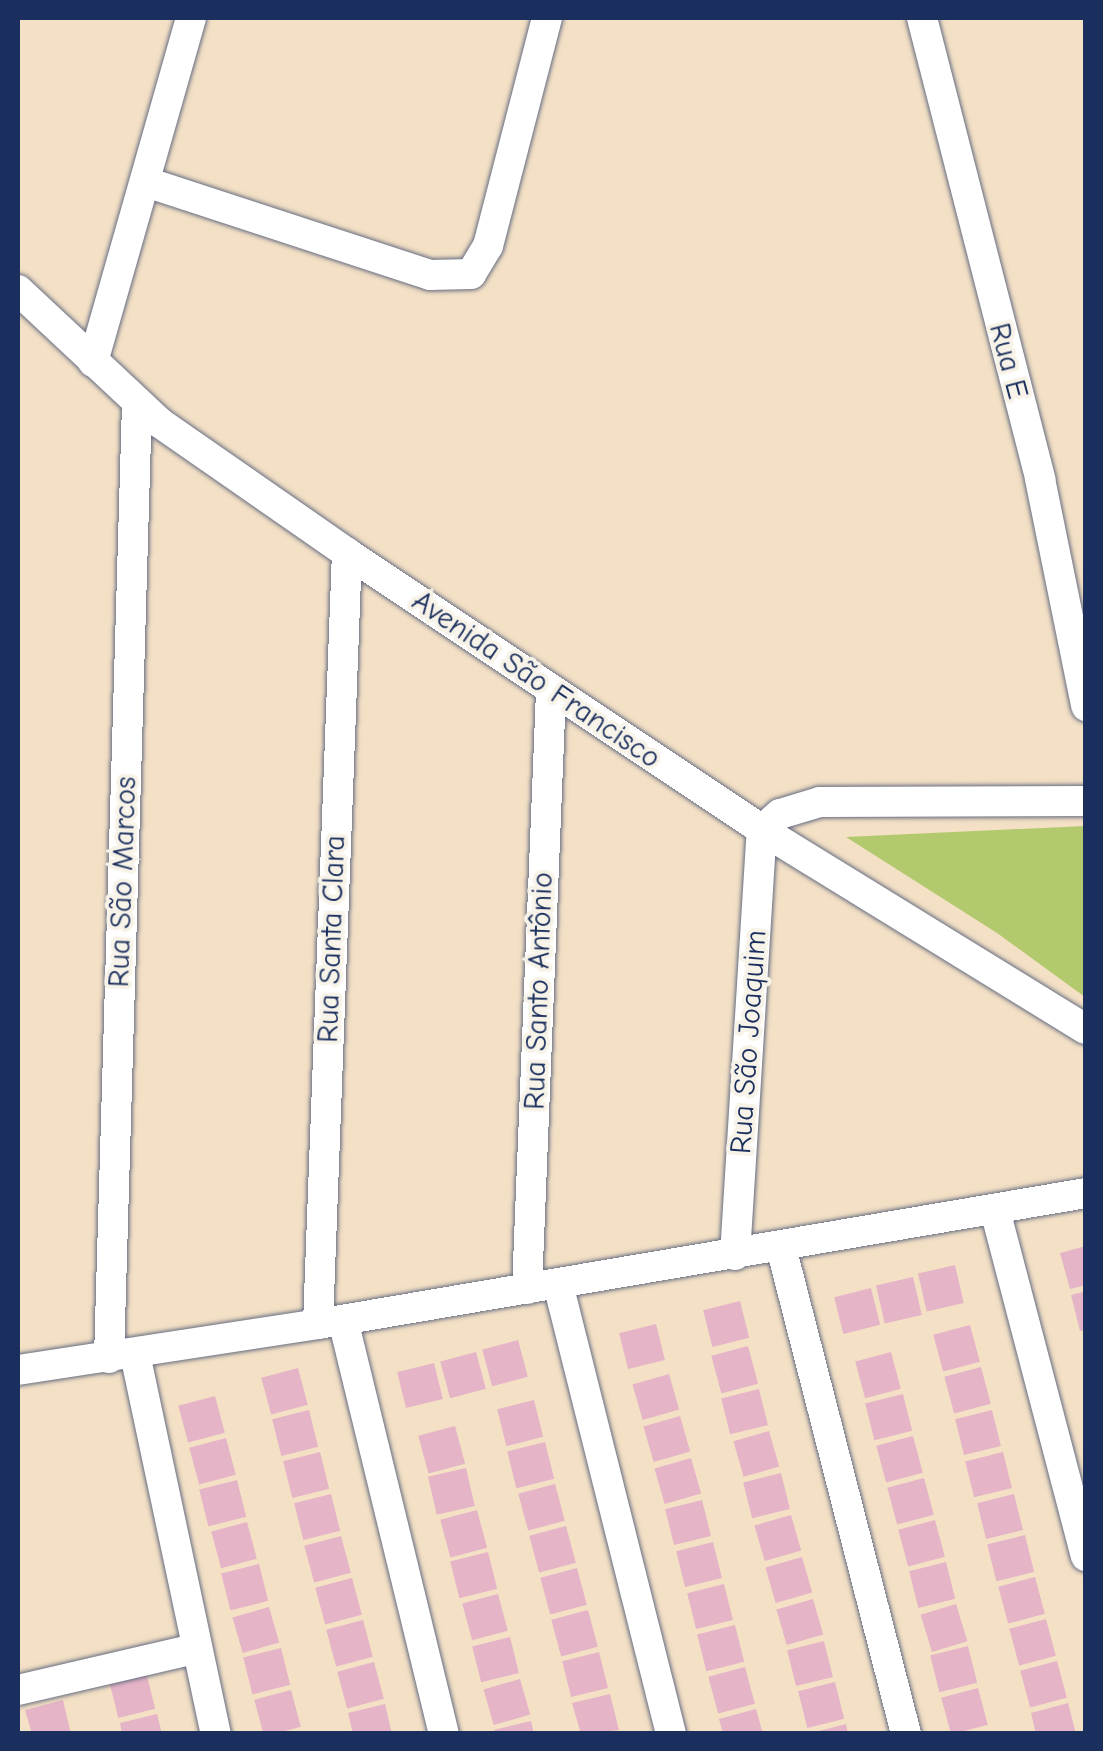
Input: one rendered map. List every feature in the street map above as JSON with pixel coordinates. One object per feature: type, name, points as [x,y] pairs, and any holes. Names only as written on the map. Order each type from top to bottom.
[{"type":"street","points":[[94,362],[191,18]]},
{"type":"street","points":[[146,182],[430,275],[471,274],[488,246],[547,18]]},
{"type":"street","name":"Rua E","points":[[922,18],[1040,479],[1086,706]]},
{"type":"street","name":"Avenida São Francisco","points":[[18,290],[137,405],[347,553],[762,830],[1086,1029]]},
{"type":"street","name":"Rua São Marcos","points":[[137,405],[122,1356],[216,1734]]},
{"type":"street","name":"Rua Santa Clara","points":[[347,553],[330,1322],[444,1734]]},
{"type":"street","name":"Rua Santo Antônio","points":[[527,1290],[551,692]]},
{"type":"street","points":[[762,830],[780,814],[820,802],[1086,801]]},
{"type":"street","name":"Rua São Joaquim","points":[[735,1254],[762,830]]},
{"type":"street","points":[[18,1370],[527,1290],[1086,1193]]},
{"type":"street","points":[[995,1210],[1086,1556]]},
{"type":"street","points":[[781,1247],[906,1734]]},
{"type":"street","points":[[558,1284],[672,1734]]},
{"type":"street","points":[[18,1690],[194,1648]]},
{"type":"green space","points":[[1085,826],[1085,997],[997,933],[846,837]]},
{"type":"building","points":[[1086,1246],[1086,1285],[1070,1289],[1060,1253]]},
{"type":"building","points":[[955,1265],[964,1303],[927,1312],[918,1274]]},
{"type":"building","points":[[913,1277],[922,1315],[885,1324],[876,1286]]},
{"type":"building","points":[[871,1288],[880,1325],[843,1334],[834,1297]]},
{"type":"building","points":[[1086,1291],[1086,1330],[1080,1331],[1071,1295]]},
{"type":"building","points":[[740,1301],[749,1338],[712,1347],[703,1310]]},
{"type":"building","points":[[656,1324],[665,1360],[628,1369],[619,1333]]},
{"type":"building","points":[[970,1325],[980,1362],[943,1372],[933,1335]]},
{"type":"building","points":[[518,1340],[528,1377],[492,1386],[482,1350]]},
{"type":"building","points":[[748,1346],[758,1384],[721,1394],[711,1356]]},
{"type":"building","points":[[476,1352],[486,1389],[450,1398],[440,1362]]},
{"type":"building","points":[[891,1352],[901,1389],[865,1398],[855,1362]]},
{"type":"building","points":[[434,1363],[443,1399],[406,1408],[397,1372]]},
{"type":"building","points":[[981,1367],[991,1404],[954,1414],[944,1377]]},
{"type":"building","points":[[298,1368],[308,1405],[271,1415],[261,1378]]},
{"type":"building","points":[[669,1374],[679,1410],[643,1420],[632,1384]]},
{"type":"building","points":[[759,1389],[768,1425],[730,1434],[721,1398]]},
{"type":"building","points":[[903,1394],[912,1431],[874,1440],[865,1403]]},
{"type":"building","points":[[215,1396],[225,1433],[188,1443],[178,1406]]},
{"type":"building","points":[[534,1400],[543,1437],[506,1446],[497,1409]]},
{"type":"building","points":[[309,1410],[318,1447],[281,1456],[272,1419]]},
{"type":"building","points":[[992,1410],[1001,1446],[964,1455],[955,1419]]},
{"type":"building","points":[[680,1416],[690,1452],[654,1462],[643,1426]]},
{"type":"building","points":[[455,1426],[465,1464],[428,1474],[418,1436]]},
{"type":"building","points":[[769,1431],[779,1467],[744,1477],[733,1441]]},
{"type":"building","points":[[913,1436],[923,1473],[886,1483],[876,1446]]},
{"type":"building","points":[[226,1438],[236,1475],[199,1485],[189,1448]]},
{"type":"building","points":[[545,1442],[554,1479],[516,1488],[507,1451]]},
{"type":"building","points":[[320,1452],[329,1489],[292,1498],[283,1461]]},
{"type":"building","points":[[1003,1452],[1012,1488],[974,1497],[965,1461]]},
{"type":"building","points":[[691,1458],[701,1494],[665,1504],[654,1468]]},
{"type":"building","points":[[466,1468],[475,1506],[437,1515],[428,1477]]},
{"type":"building","points":[[781,1473],[790,1509],[752,1518],[743,1482]]},
{"type":"building","points":[[924,1478],[934,1515],[897,1525],[887,1488]]},
{"type":"building","points":[[237,1480],[246,1517],[208,1526],[199,1489]]},
{"type":"building","points":[[555,1484],[565,1521],[528,1531],[518,1494]]},
{"type":"building","points":[[331,1494],[340,1531],[303,1540],[294,1503]]},
{"type":"building","points":[[1014,1494],[1023,1530],[986,1539],[977,1503]]},
{"type":"building","points":[[702,1500],[711,1536],[674,1545],[665,1509]]},
{"type":"building","points":[[477,1510],[487,1548],[450,1558],[440,1520]]},
{"type":"building","points":[[791,1515],[801,1551],[765,1561],[754,1525]]},
{"type":"building","points":[[935,1520],[945,1557],[908,1567],[898,1530]]},
{"type":"building","points":[[247,1522],[257,1559],[221,1568],[211,1532]]},
{"type":"building","points":[[566,1526],[576,1563],[539,1573],[529,1536]]},
{"type":"building","points":[[1025,1535],[1034,1572],[996,1581],[987,1544]]},
{"type":"building","points":[[341,1536],[351,1573],[314,1583],[304,1546]]},
{"type":"building","points":[[713,1542],[722,1578],[685,1587],[676,1551]]},
{"type":"building","points":[[488,1552],[497,1589],[459,1598],[450,1561]]},
{"type":"building","points":[[802,1557],[812,1593],[776,1603],[765,1567]]},
{"type":"building","points":[[946,1562],[955,1599],[918,1608],[909,1571]]},
{"type":"building","points":[[259,1564],[268,1601],[230,1610],[221,1573]]},
{"type":"building","points":[[577,1568],[587,1605],[550,1615],[540,1578]]},
{"type":"building","points":[[1035,1577],[1045,1614],[1008,1624],[998,1587]]},
{"type":"building","points":[[352,1578],[362,1615],[325,1625],[315,1588]]},
{"type":"building","points":[[724,1584],[733,1620],[696,1629],[687,1593]]},
{"type":"building","points":[[498,1594],[508,1631],[472,1640],[462,1604]]},
{"type":"building","points":[[813,1599],[823,1635],[787,1645],[776,1609]]},
{"type":"building","points":[[956,1604],[967,1641],[932,1652],[921,1615]]},
{"type":"building","points":[[269,1607],[279,1643],[243,1653],[232,1617]]},
{"type":"building","points":[[588,1610],[598,1647],[561,1657],[551,1620]]},
{"type":"building","points":[[1046,1619],[1056,1656],[1019,1666],[1009,1629]]},
{"type":"building","points":[[363,1620],[373,1657],[336,1667],[326,1630]]},
{"type":"building","points":[[735,1625],[744,1662],[706,1671],[697,1634]]},
{"type":"building","points":[[510,1637],[519,1673],[481,1682],[472,1646]]},
{"type":"building","points":[[824,1641],[833,1677],[796,1686],[787,1650]]},
{"type":"building","points":[[968,1646],[977,1683],[939,1692],[930,1655]]},
{"type":"building","points":[[281,1648],[290,1685],[252,1694],[243,1657]]},
{"type":"building","points":[[599,1652],[608,1688],[571,1697],[562,1661]]},
{"type":"building","points":[[1057,1661],[1067,1698],[1030,1708],[1020,1671]]},
{"type":"building","points":[[374,1662],[384,1699],[347,1709],[337,1672]]},
{"type":"building","points":[[745,1667],[755,1704],[718,1714],[708,1677]]},
{"type":"building","points":[[146,1672],[155,1709],[118,1718],[109,1681]]},
{"type":"building","points":[[520,1679],[530,1715],[494,1725],[483,1689]]},
{"type":"building","points":[[835,1682],[844,1719],[807,1728],[798,1691]]},
{"type":"building","points":[[978,1688],[988,1725],[951,1734],[941,1698]]},
{"type":"building","points":[[291,1690],[301,1727],[263,1734],[254,1700]]},
{"type":"building","points":[[610,1694],[619,1730],[581,1734],[572,1703]]},
{"type":"building","points":[[63,1700],[71,1734],[32,1734],[25,1710]]},
{"type":"building","points":[[1068,1703],[1076,1734],[1036,1734],[1031,1713]]},
{"type":"building","points":[[385,1704],[392,1734],[353,1734],[348,1713]]},
{"type":"building","points":[[756,1709],[763,1734],[723,1734],[719,1719]]},
{"type":"building","points":[[157,1714],[162,1734],[122,1734],[120,1723]]},
{"type":"building","points":[[531,1721],[534,1734],[495,1734],[494,1730]]},
{"type":"building","points":[[846,1724],[848,1734],[815,1734],[815,1732]]}]
